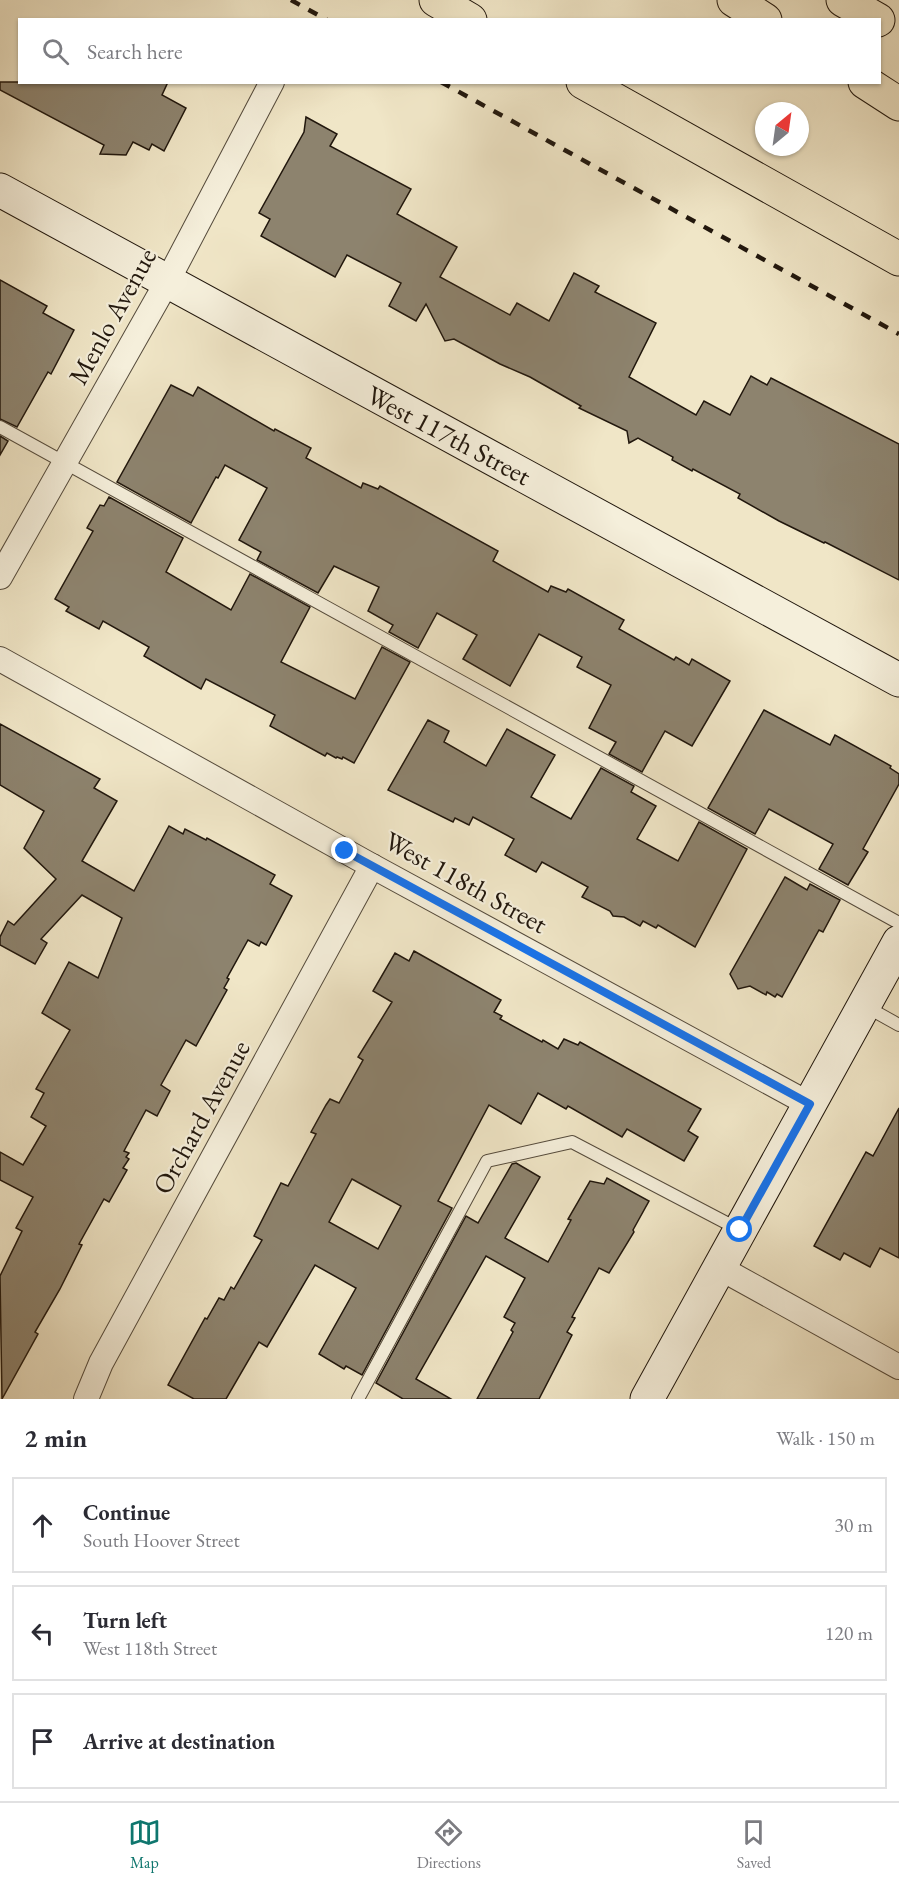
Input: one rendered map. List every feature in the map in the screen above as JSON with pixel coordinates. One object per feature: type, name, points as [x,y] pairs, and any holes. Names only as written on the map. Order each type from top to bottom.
[{"type":"main road","points":[[436,0],[468,18]]},
{"type":"main road","points":[[734,0],[762,18]]},
{"type":"main road","points":[[843,0],[875,18]]},
{"type":"main road","points":[[881,21],[899,31]]},
{"type":"main road","points":[[587,84],[899,259]]},
{"type":"main road","points":[[868,84],[899,104]]},
{"type":"street","name":"Menlo Avenue","points":[[0,577],[166,282],[271,84]]},
{"type":"street","name":"West 117th Street","points":[[0,190],[899,680]]},
{"type":"street","name":"West 118th Street","points":[[0,660],[372,866],[810,1104]]},
{"type":"street","name":"Orchard Avenue","points":[[86,1399],[101,1363],[372,866]]},
{"type":"street","points":[[647,1399],[899,942]]},
{"type":"street","points":[[720,1268],[899,1367]]},
{"type":"lane","points":[[0,427],[899,923]]},
{"type":"lane","points":[[864,1006],[899,1025]]},
{"type":"lane","points":[[358,1399],[487,1161],[572,1142],[740,1230]]},
{"type":"building","points":[[0,82],[167,84],[162,95],[186,108],[164,151],[152,144],[149,150],[133,142],[126,155],[100,154],[104,145],[0,90]]},
{"type":"building","points":[[306,117],[337,134],[330,146],[411,189],[397,214],[457,247],[440,277],[510,315],[517,303],[549,321],[574,273],[599,286],[595,292],[656,323],[629,377],[696,415],[704,401],[730,415],[751,376],[767,385],[771,378],[899,444],[899,580],[779,521],[738,498],[740,494],[693,469],[692,471],[672,460],[673,457],[638,438],[629,443],[627,431],[579,408],[581,406],[530,377],[454,339],[445,341],[426,304],[416,321],[389,306],[401,283],[347,255],[335,277],[261,236],[270,219],[259,213],[304,132]]},
{"type":"building","points":[[0,280],[47,306],[43,313],[74,330],[51,374],[48,372],[17,427],[0,419]]},
{"type":"building","points":[[171,385],[193,396],[198,387],[274,431],[275,429],[311,448],[306,458],[361,488],[363,483],[378,489],[380,486],[498,551],[493,561],[548,592],[551,586],[566,592],[568,589],[624,620],[619,629],[674,660],[676,657],[689,665],[692,659],[730,681],[692,746],[665,731],[642,772],[609,754],[616,742],[589,728],[611,685],[577,667],[582,657],[539,634],[510,686],[463,659],[477,635],[437,613],[418,648],[389,632],[393,625],[368,611],[379,587],[334,566],[318,593],[257,560],[261,552],[239,540],[267,488],[225,465],[191,523],[117,482]]},
{"type":"building","points":[[0,436],[8,441],[0,455]]},
{"type":"building","points":[[109,497],[183,538],[166,572],[231,610],[250,574],[310,607],[281,662],[355,699],[382,647],[410,662],[354,763],[343,757],[342,759],[336,758],[327,753],[325,756],[270,726],[275,715],[206,679],[201,689],[144,656],[149,647],[103,621],[99,629],[66,611],[69,607],[55,599],[93,531],[87,528],[100,505],[104,506]]},
{"type":"building","points":[[764,710],[830,745],[835,735],[891,766],[890,768],[899,774],[899,784],[863,849],[868,852],[848,885],[819,869],[833,844],[769,809],[755,834],[708,808]]},
{"type":"building","points":[[428,720],[449,731],[444,742],[486,766],[507,729],[555,755],[531,797],[571,819],[601,768],[634,786],[631,792],[656,806],[637,839],[678,861],[699,822],[747,849],[695,947],[658,925],[656,928],[643,921],[640,926],[624,917],[613,916],[610,911],[582,897],[588,887],[542,862],[536,872],[505,855],[514,839],[473,817],[469,825],[455,818],[453,822],[388,790]]},
{"type":"building","points":[[0,724],[100,779],[94,788],[117,801],[82,861],[134,891],[169,826],[183,834],[185,829],[206,840],[207,838],[275,875],[270,884],[292,896],[266,945],[261,942],[259,946],[248,940],[227,978],[229,979],[224,988],[227,990],[196,1046],[186,1040],[161,1085],[170,1091],[157,1116],[146,1110],[124,1151],[129,1153],[126,1157],[129,1159],[123,1168],[127,1170],[109,1202],[104,1199],[79,1244],[82,1245],[35,1332],[38,1334],[2,1399],[0,1276],[22,1231],[16,1228],[33,1197],[0,1180],[0,1152],[23,1165],[46,1126],[31,1117],[44,1093],[36,1089],[70,1030],[42,1013],[69,962],[98,978],[122,918],[82,895],[41,939],[47,943],[35,964],[0,945],[0,937],[8,921],[14,925],[56,879],[24,848],[44,811],[0,785]]},
{"type":"building","points":[[785,877],[807,890],[810,884],[840,900],[823,932],[819,930],[782,997],[777,994],[775,997],[767,992],[766,995],[750,986],[738,989],[730,974]]},
{"type":"building","points":[[414,951],[501,1000],[494,1012],[502,1016],[500,1019],[542,1042],[543,1040],[558,1049],[564,1039],[578,1045],[580,1042],[701,1109],[688,1131],[698,1137],[684,1161],[627,1129],[622,1137],[568,1106],[566,1109],[538,1093],[521,1124],[489,1105],[438,1201],[452,1208],[362,1375],[346,1366],[344,1369],[319,1354],[356,1288],[315,1265],[267,1347],[259,1342],[226,1399],[194,1399],[168,1385],[205,1318],[207,1319],[219,1298],[224,1300],[231,1287],[234,1289],[262,1240],[254,1236],[281,1183],[288,1186],[316,1134],[311,1132],[326,1105],[330,1099],[339,1103],[363,1060],[358,1057],[392,1002],[373,991],[395,953],[409,961]],"holes":[[[352,1179],[401,1206],[378,1249],[329,1222]]]},
{"type":"building","points":[[899,1108],[899,1258],[880,1248],[870,1267],[844,1253],[840,1260],[814,1246],[866,1152],[873,1156]]},
{"type":"building","points":[[516,1163],[540,1177],[505,1238],[548,1262],[571,1220],[568,1219],[590,1181],[604,1184],[607,1178],[649,1201],[634,1232],[609,1273],[599,1268],[572,1317],[575,1318],[567,1332],[572,1335],[539,1399],[477,1399],[513,1332],[511,1330],[515,1323],[504,1317],[525,1278],[486,1256],[416,1379],[451,1399],[403,1399],[376,1383],[466,1216],[478,1223],[512,1164]]},
{"type":"railway","points":[[291,0],[323,18]]},
{"type":"railway","points":[[445,84],[899,334]]},
{"type":"route","points":[[345,851],[810,1104],[740,1230]]}]
